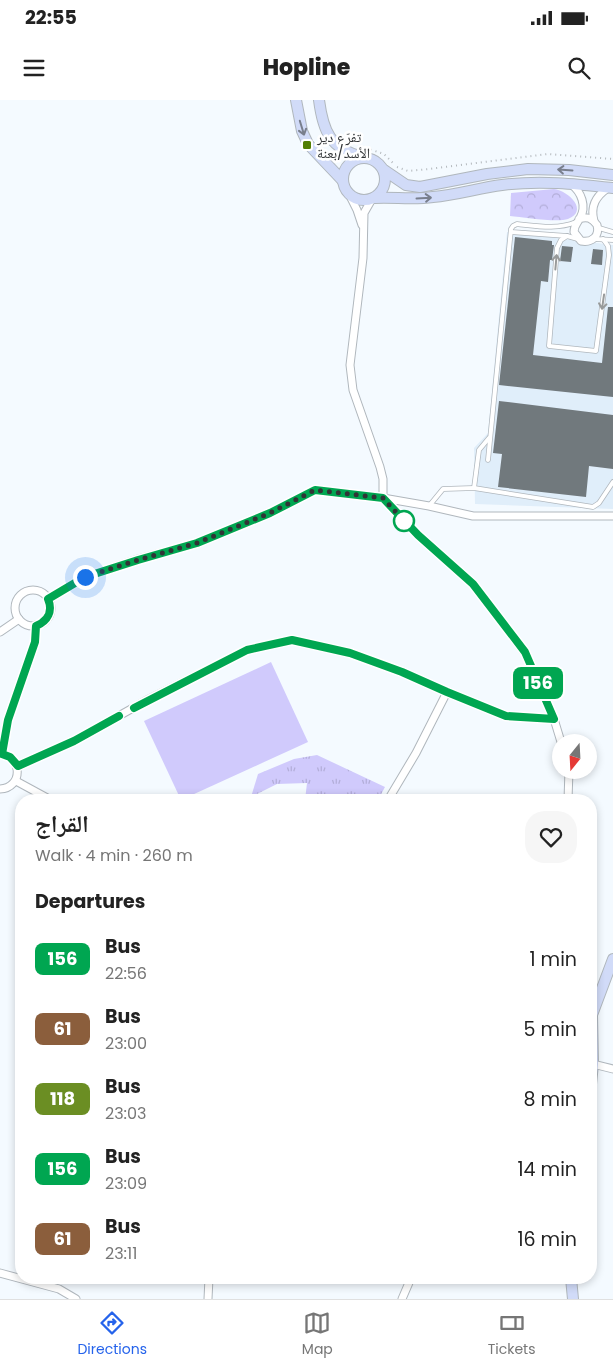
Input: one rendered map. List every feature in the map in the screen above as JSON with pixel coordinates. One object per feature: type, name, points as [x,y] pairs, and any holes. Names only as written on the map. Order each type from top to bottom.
[{"type":"main road","points":[[296,100],[302,131],[308,144],[343,181],[349,194],[355,199],[362,201],[374,198],[411,199],[434,197],[514,184],[554,182],[611,188]]},
{"type":"main road","points":[[320,100],[324,127],[335,143],[351,154],[378,163],[384,170],[406,185],[420,187],[487,174],[528,169],[569,170],[613,175]]},
{"type":"main road","points":[[343,181],[343,175],[349,164],[366,158]]},
{"type":"main road","points":[[374,198],[384,187],[386,181],[384,170]]},
{"type":"main road","points":[[597,1002],[613,959]]},
{"type":"main road","points":[[572,1284],[573,1299]]},
{"type":"street","points":[[571,184],[578,190],[583,200],[582,212],[574,232],[578,239],[585,242],[593,239],[597,233],[592,211],[596,200],[599,194],[611,188]]},
{"type":"street","points":[[349,194],[357,210],[363,232]]},
{"type":"street","points":[[374,198],[364,213],[363,258],[350,353],[351,377],[358,405],[380,467],[383,479],[383,498],[418,535],[473,584],[525,652],[559,734]]},
{"type":"street","points":[[578,221],[587,218],[596,224]]},
{"type":"street","points":[[48,599],[85,577],[197,543],[270,513],[315,490],[383,498],[473,516],[613,516]]},
{"type":"street","points":[[38,591],[43,593],[48,599],[51,609],[50,615],[46,620],[36,626],[25,624],[19,619],[15,610],[21,595],[26,592],[38,591]]},
{"type":"street","points":[[0,632],[19,619]]},
{"type":"street","points":[[0,789],[9,787],[16,781],[18,772],[18,766],[10,757],[1,754],[8,720],[35,642],[36,626]]},
{"type":"street","points":[[18,766],[74,741],[149,699],[247,650],[292,640],[350,653],[402,672],[506,716],[554,719]]},
{"type":"street","points":[[392,794],[416,753],[447,692]]},
{"type":"street","points":[[568,794],[569,779]]},
{"type":"street","points":[[16,781],[40,794]]},
{"type":"street","points":[[597,1065],[613,1069]]},
{"type":"street","points":[[0,1273],[15,1277]]},
{"type":"street","points":[[43,1284],[59,1288],[76,1299]]},
{"type":"street","points":[[208,1299],[209,1284]]},
{"type":"street","points":[[402,1299],[408,1284]]},
{"type":"lane","points":[[488,460],[512,226],[517,224],[561,227],[578,221]]},
{"type":"lane","points":[[596,224],[602,230],[613,232]]},
{"type":"lane","points":[[511,232],[567,236],[578,239]]},
{"type":"lane","points":[[567,236],[561,240],[557,248],[549,346],[596,350],[609,255],[608,246],[603,238]]},
{"type":"lane","points":[[593,239],[613,240]]},
{"type":"lane","points":[[474,488],[479,450],[490,436]]},
{"type":"lane","points":[[429,506],[443,489],[474,488],[593,507],[599,503],[613,482]]},
{"type":"path","points":[[361,148],[370,148],[384,154],[395,166],[408,171],[429,170],[548,154],[613,159]]},
{"type":"shaded area","points":[[507,232],[613,245],[613,509],[475,504],[474,448],[488,433]]},
{"type":"green space","points":[[554,189],[571,197],[577,207],[574,215],[568,219],[556,220],[510,216],[511,193]]},
{"type":"green space","points":[[271,662],[308,742],[194,794],[178,794],[144,721]]},
{"type":"green space","points":[[317,755],[385,787],[381,794],[306,794],[307,783],[277,784],[257,794],[252,794],[258,774],[294,759]]},
{"type":"building","points":[[515,237],[552,241],[552,245],[554,245],[552,260],[550,260],[548,282],[541,281],[533,355],[602,363],[608,307],[613,307],[613,397],[499,385]]},
{"type":"building","points":[[562,246],[573,247],[571,262],[560,261]]},
{"type":"building","points":[[593,249],[603,250],[602,265],[591,264]]},
{"type":"building","points":[[499,401],[613,415],[613,469],[589,466],[586,497],[498,487],[502,454],[493,453]]},
{"type":"bus line","name":"156","points":[[119,716],[74,741],[18,766],[10,757],[2,754],[8,720],[35,642],[36,626],[50,615],[51,609],[48,599],[85,577],[197,543],[270,513],[315,490],[383,498],[418,535],[473,584],[525,652],[554,719],[506,716],[402,672],[350,653],[292,640],[247,650],[134,708]]},
{"type":"place","name":"تفرّع دير الأسد/بعنة","points":[[307,145]]},
{"type":"route","points":[[85,577],[197,543],[270,513],[315,490],[383,498],[406,523],[404,521]]}]
